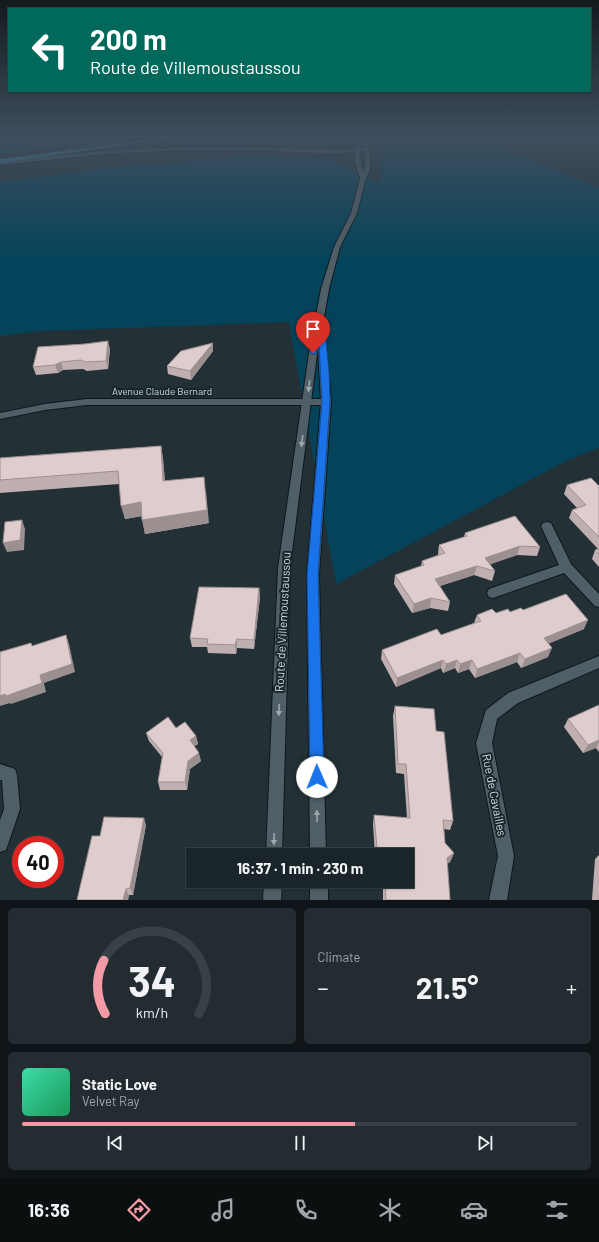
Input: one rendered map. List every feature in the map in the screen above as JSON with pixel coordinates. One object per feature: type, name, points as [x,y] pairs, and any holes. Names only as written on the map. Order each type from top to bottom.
[{"type":"street","name":"Route de Villemoustaussou","points":[[274,848],[284,568],[308,402],[313,353],[325,289],[337,247],[354,213],[363,178]]},
{"type":"street","name":"Route de Villemoustaussou","points":[[318,848],[313,575],[326,402],[325,371],[320,320]]},
{"type":"street","name":"Avenue Claude Bernard","points":[[0,416],[44,407],[87,402],[326,402]]},
{"type":"street","points":[[547,526],[566,567],[599,602]]},
{"type":"street","points":[[493,593],[566,567]]},
{"type":"street","name":"Rue de Cavailles","points":[[498,900],[506,856],[484,743],[491,715],[513,698],[599,662]]},
{"type":"street","points":[[0,772],[9,775],[12,809],[0,844]]},
{"type":"street","points":[[272,900],[273,888]]},
{"type":"street","points":[[319,888],[319,900]]},
{"type":"shaded area","points":[[31,178],[368,178],[380,184],[381,178],[575,178],[599,188],[599,448],[566,461],[336,584],[289,322],[40,331],[0,336],[0,182]]},
{"type":"building","points":[[108,341],[106,361],[85,362],[81,360],[33,367],[38,347]]},
{"type":"building","points":[[213,343],[190,371],[167,366],[181,351]]},
{"type":"building","points":[[161,446],[163,481],[204,477],[207,510],[142,520],[141,502],[121,506],[118,471],[0,480],[0,458]]},
{"type":"building","points":[[591,478],[599,486],[599,537],[572,510],[586,505],[567,485]]},
{"type":"building","points":[[515,516],[540,547],[520,546],[485,558],[495,571],[477,566],[435,579],[450,602],[431,598],[414,604],[395,575],[424,565],[422,561],[445,553],[439,545],[467,536],[465,533]]},
{"type":"building","points":[[22,520],[20,540],[3,543],[5,522]]},
{"type":"building","points":[[199,587],[259,588],[254,640],[237,639],[235,645],[207,644],[208,639],[190,638]]},
{"type":"building","points":[[566,594],[588,620],[544,638],[552,648],[525,659],[520,653],[477,669],[472,660],[460,664],[457,660],[446,664],[443,660],[397,678],[382,650],[437,629],[441,635],[481,621],[477,615],[492,609],[496,613],[508,609],[510,612],[521,608],[523,610]]},
{"type":"building","points":[[66,635],[72,664],[40,675],[42,683],[6,696],[5,694],[0,696],[0,652],[31,643],[32,646]]},
{"type":"building","points":[[599,705],[599,740],[588,745],[568,719]]},
{"type":"building","points":[[395,706],[434,709],[436,731],[444,732],[453,821],[443,820],[445,843],[454,853],[447,858],[450,900],[386,900],[385,888],[414,888],[414,848],[377,848],[374,815],[410,818],[406,764],[398,764]]},
{"type":"building","points":[[168,717],[176,728],[185,722],[196,736],[190,740],[199,753],[188,761],[185,782],[158,782],[163,753],[146,733]]},
{"type":"building","points":[[104,817],[144,818],[130,888],[126,889],[123,900],[77,900],[92,836],[100,836]]},
{"type":"route","points":[[313,353],[320,320],[325,371],[326,402],[313,575],[317,777]]}]
